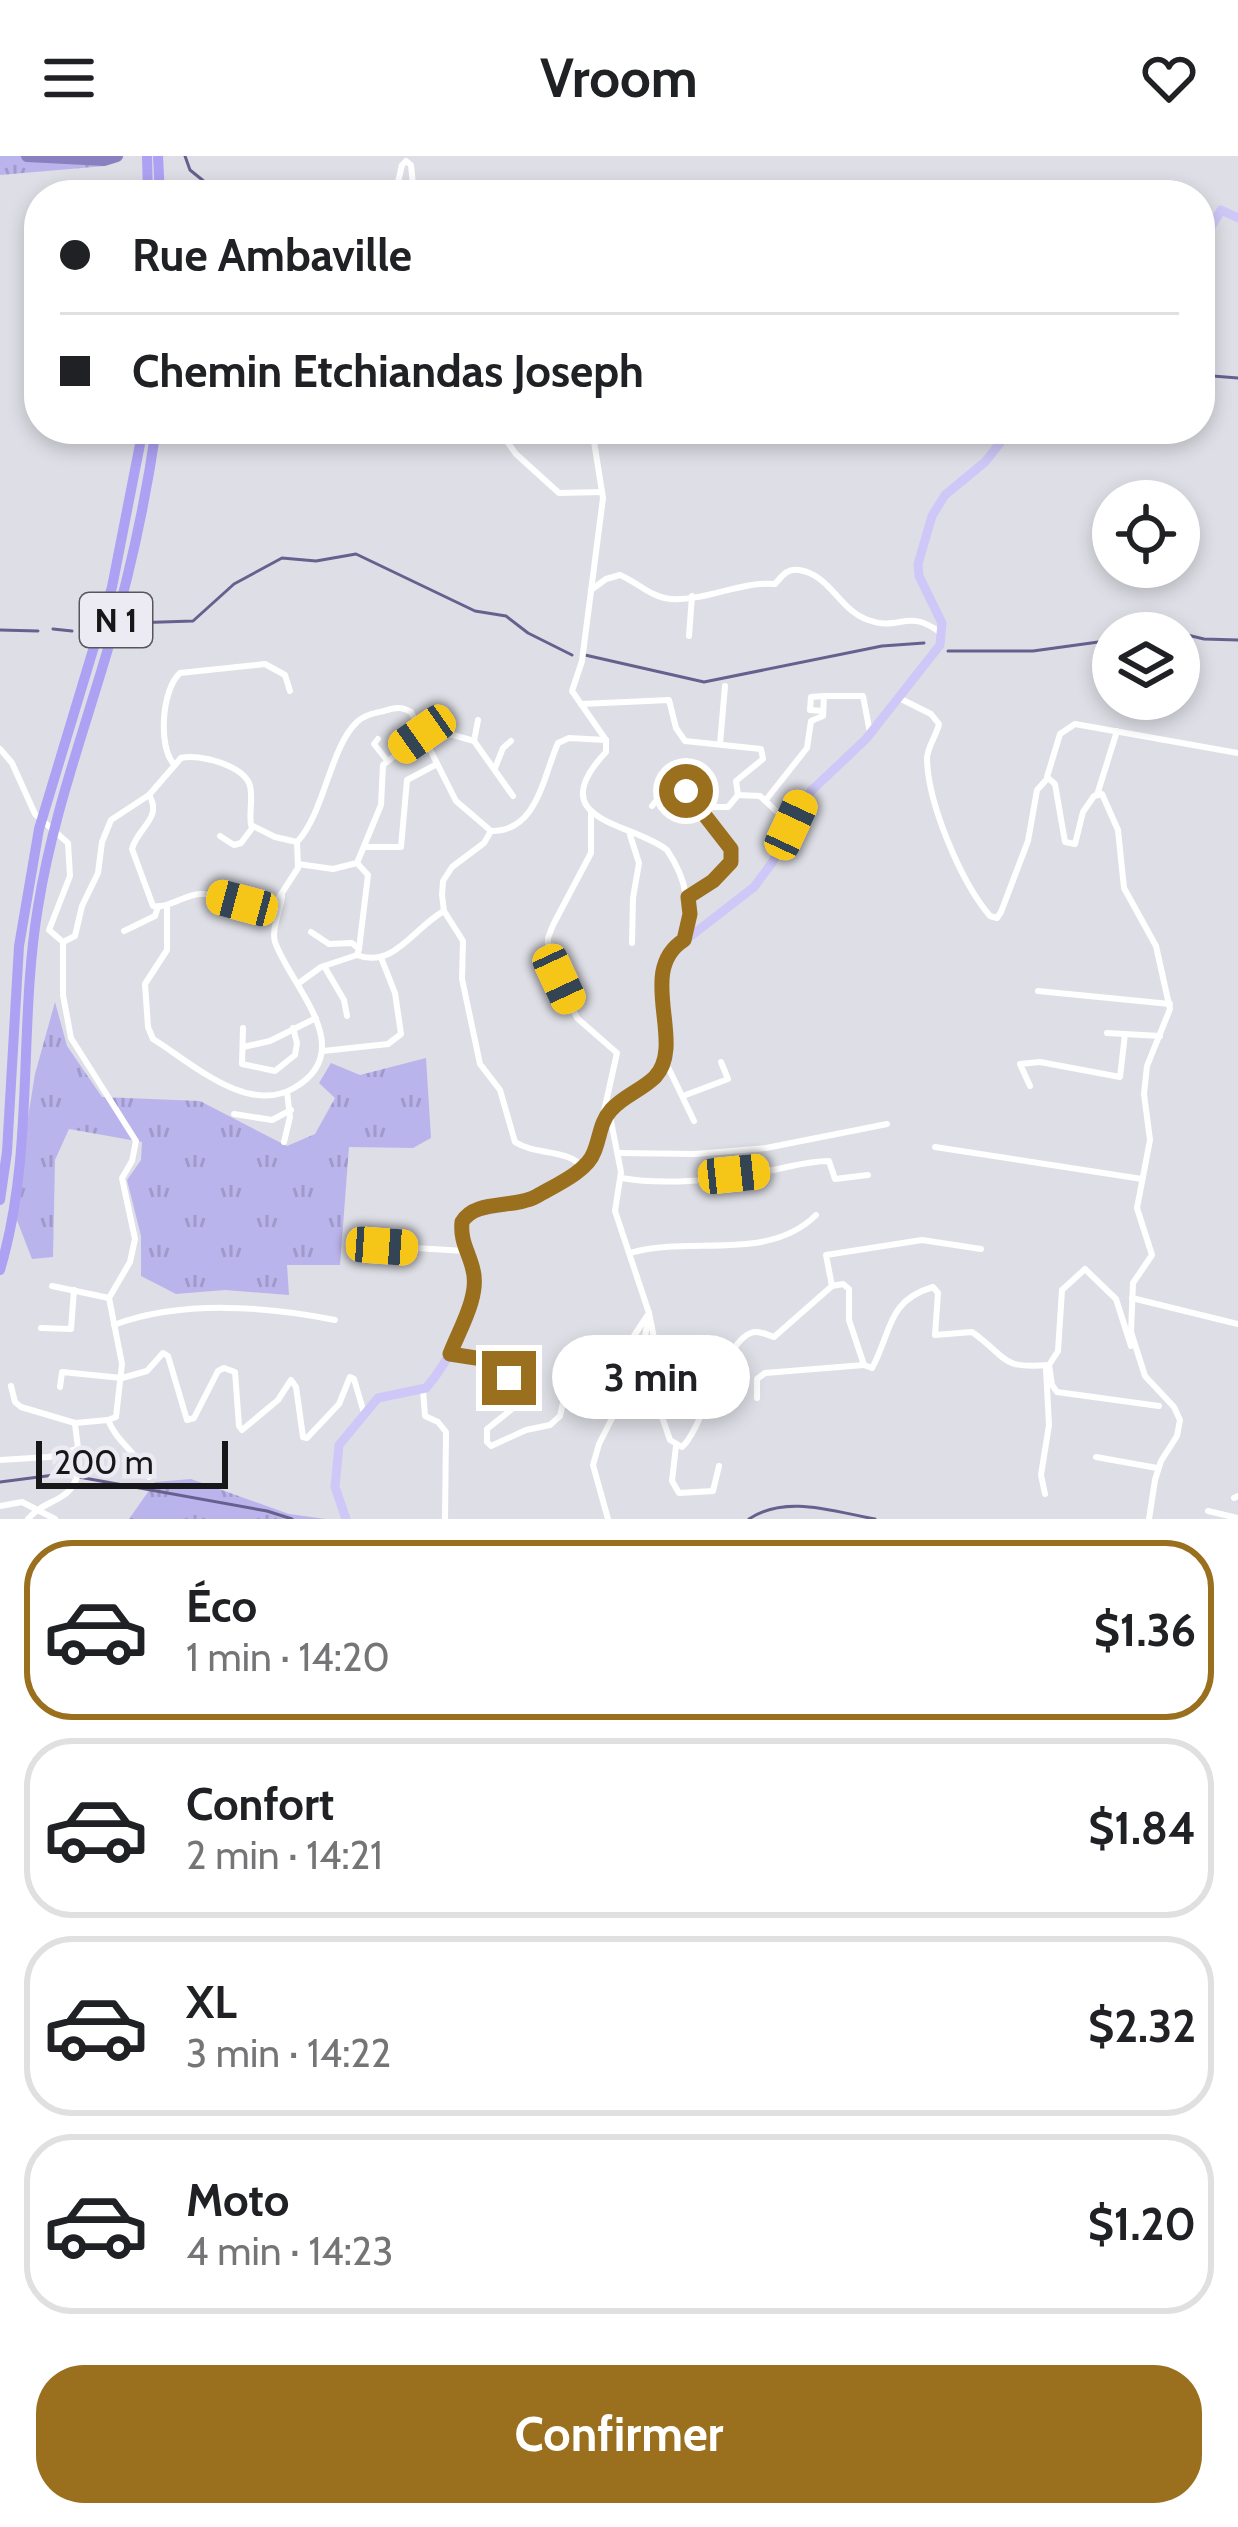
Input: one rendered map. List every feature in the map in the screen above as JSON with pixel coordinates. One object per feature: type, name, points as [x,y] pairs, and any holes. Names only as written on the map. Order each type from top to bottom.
[{"type":"highway","name":"N 1","points":[[0,1270],[8,1246],[21,1152],[31,953],[49,831],[45,802],[112,587],[140,444]]},
{"type":"highway","name":"N 1","points":[[0,1200],[19,946],[49,831],[124,592],[154,444]]},
{"type":"main road","points":[[1215,220],[1221,210],[1238,218]]},
{"type":"main road","points":[[346,1519],[335,1487],[336,1452],[364,1413],[383,1396],[423,1390],[450,1354],[473,1292],[473,1268],[461,1233],[467,1214],[521,1204],[584,1167],[593,1158],[608,1113],[650,1081],[663,1064],[663,971],[669,953],[754,886],[772,863],[811,790],[870,734],[940,646],[942,622],[918,564],[932,516],[937,504],[985,463],[1000,444]]},
{"type":"street","points":[[398,180],[406,161],[412,180]]},
{"type":"street","points":[[509,444],[559,493],[602,492]]},
{"type":"street","points":[[594,444],[602,492],[582,661],[572,684],[606,740],[606,752],[584,781],[591,811],[591,853],[554,925],[548,952],[577,1018],[617,1053],[600,1132]]},
{"type":"street","points":[[591,590],[606,578],[620,575],[669,599],[775,584],[795,569],[828,584],[849,611],[871,622],[922,620],[943,634]]},
{"type":"street","points":[[689,636],[693,631],[692,596]]},
{"type":"street","points":[[173,763],[164,749],[169,687],[180,673],[265,664],[285,675],[290,691]]},
{"type":"street","points":[[720,744],[725,686]]},
{"type":"street","points":[[765,801],[807,748],[811,721],[823,716],[824,697],[862,696],[870,734]]},
{"type":"street","points":[[899,698],[931,714],[940,724],[927,764],[940,820],[982,907],[993,918],[1006,902],[1028,841],[1037,790],[1048,778],[1065,727],[1085,724],[1238,753]]},
{"type":"street","points":[[581,704],[669,700],[680,737],[692,743],[753,747],[765,754],[736,781],[738,795],[728,808],[700,807]]},
{"type":"street","points":[[162,907],[167,950],[145,984],[153,1039],[236,1090],[262,1097],[287,1092],[313,1075],[323,1051],[316,1018],[275,942],[282,896],[298,864],[297,842],[357,722],[400,707],[411,712],[463,810],[490,831],[505,832],[534,806],[558,743],[606,740]]},
{"type":"street","points":[[474,741],[478,721]]},
{"type":"street","points":[[1048,778],[1054,784],[1064,842],[1075,844],[1083,812],[1097,795],[1117,730]]},
{"type":"street","points":[[386,759],[423,735],[439,731],[474,741],[513,796]]},
{"type":"street","points":[[298,864],[333,869],[357,863],[382,799],[386,759],[374,744],[377,740]]},
{"type":"street","points":[[495,768],[502,748],[511,741]]},
{"type":"street","points":[[0,749],[12,763],[35,814],[68,843],[70,876],[49,930],[63,942],[63,995],[70,1038],[136,1141],[122,1178],[134,1250],[109,1298],[122,1378],[116,1417],[76,1423],[21,1407],[10,1386]]},
{"type":"street","points":[[63,942],[75,936],[111,820],[148,796],[173,763],[192,755],[204,757],[248,779],[253,827]]},
{"type":"street","points":[[366,847],[401,847],[406,780],[437,764]]},
{"type":"street","points":[[652,806],[659,796],[668,803],[686,791],[731,849],[731,862],[688,897]]},
{"type":"street","points":[[738,795],[760,796],[791,825]]},
{"type":"street","points":[[1097,795],[1107,800],[1115,819],[1124,888],[1156,946],[1169,1004],[1148,1066],[1144,1094],[1150,1140],[1137,1208],[1152,1255],[1133,1283],[1132,1298],[1135,1350],[1145,1376],[1180,1420],[1177,1436],[1159,1468],[1149,1519]]},
{"type":"street","points":[[148,796],[154,814],[132,849],[148,901],[162,907]]},
{"type":"street","points":[[591,811],[667,850],[688,897],[684,940]]},
{"type":"street","points":[[253,827],[297,842]]},
{"type":"street","points":[[220,836],[234,845],[253,827]]},
{"type":"street","points":[[490,831],[484,843],[452,867],[443,881],[444,911],[463,941],[462,980],[480,1064],[500,1090],[515,1142],[574,1157],[584,1167]]},
{"type":"street","points":[[630,835],[639,862],[632,943]]},
{"type":"street","points":[[357,863],[368,874],[358,952]]},
{"type":"street","points":[[124,931],[155,916],[162,907],[205,894],[242,903],[282,896]]},
{"type":"street","points":[[311,932],[329,944],[349,942],[358,952],[382,960],[444,911]]},
{"type":"street","points":[[298,983],[358,952]]},
{"type":"street","points":[[323,1051],[388,1044],[401,1034],[395,993],[382,960]]},
{"type":"street","points":[[324,966],[344,1000],[347,1016]]},
{"type":"street","points":[[1038,991],[1169,1004]]},
{"type":"street","points":[[243,1047],[270,1041],[316,1018]]},
{"type":"street","points":[[243,1028],[242,1064],[274,1071],[295,1055],[293,1028]]},
{"type":"street","points":[[1107,1033],[1160,1036]]},
{"type":"street","points":[[1030,1086],[1020,1064],[1040,1062],[1120,1076],[1125,1034]]},
{"type":"street","points":[[683,1096],[728,1079],[721,1062]]},
{"type":"street","points":[[663,1064],[694,1121]]},
{"type":"street","points":[[284,1142],[291,1110],[287,1092]]},
{"type":"street","points":[[234,1114],[272,1120],[291,1110]]},
{"type":"street","points":[[608,1113],[621,1178],[615,1211],[649,1313],[656,1357],[652,1388],[676,1446]]},
{"type":"street","points":[[619,1154],[766,1148],[886,1124]]},
{"type":"street","points":[[943,1138],[939,1148],[1142,1179]]},
{"type":"street","points":[[621,1178],[654,1182],[774,1170],[806,1161],[829,1161],[836,1179],[868,1175]]},
{"type":"street","points":[[630,1253],[662,1246],[778,1238],[816,1215]]},
{"type":"street","points":[[832,1286],[826,1255],[922,1240],[981,1249]]},
{"type":"street","points":[[348,1244],[465,1251]]},
{"type":"street","points":[[1045,1494],[1040,1475],[1049,1425],[1048,1365],[1058,1351],[1062,1289],[1085,1269],[1116,1299],[1126,1339],[1135,1350]]},
{"type":"street","points":[[676,1446],[689,1442],[714,1383],[743,1336],[754,1331],[774,1337],[832,1286],[843,1284],[849,1289],[849,1320],[864,1366]]},
{"type":"street","points":[[52,1286],[109,1298]]},
{"type":"street","points":[[757,1398],[757,1379],[766,1373],[872,1368],[881,1340],[908,1297],[934,1287],[938,1293],[934,1335],[972,1332],[1009,1364],[1048,1365]]},
{"type":"street","points":[[41,1328],[71,1329],[74,1290]]},
{"type":"street","points":[[1132,1298],[1238,1324]]},
{"type":"street","points":[[114,1325],[159,1312],[208,1310],[334,1320]]},
{"type":"street","points":[[450,1354],[506,1365],[512,1409],[487,1430],[491,1446],[550,1425],[560,1416],[573,1385],[626,1348],[649,1313]]},
{"type":"street","points":[[608,1519],[593,1466],[599,1444],[641,1361],[649,1313]]},
{"type":"street","points":[[60,1387],[62,1372],[122,1378],[147,1371],[160,1354],[166,1354],[190,1421],[218,1371],[230,1369],[235,1372],[242,1430],[278,1400],[292,1380],[301,1433],[307,1438],[339,1404],[350,1377],[364,1413]]},
{"type":"street","points":[[1048,1365],[1057,1392],[1159,1406]]},
{"type":"street","points":[[423,1390],[424,1416],[446,1432],[446,1519]]},
{"type":"street","points":[[108,1420],[115,1437],[149,1477]]},
{"type":"street","points":[[28,1519],[34,1510],[71,1491],[76,1481],[80,1468],[76,1423]]},
{"type":"street","points":[[676,1446],[672,1481],[680,1492],[713,1490],[718,1466]]},
{"type":"street","points":[[0,1460],[49,1457],[77,1449]]},
{"type":"street","points":[[1096,1457],[1159,1468]]},
{"type":"street","points":[[0,1506],[18,1502],[55,1519]]},
{"type":"street","points":[[1208,1510],[1238,1518]]},
{"type":"green space","points":[[0,156],[101,156],[105,166],[0,175]]},
{"type":"green space","points":[[55,1002],[67,1046],[102,1097],[200,1101],[287,1146],[315,1134],[335,1098],[319,1083],[331,1063],[360,1075],[426,1058],[431,1138],[413,1148],[349,1147],[340,1265],[287,1265],[289,1295],[225,1290],[176,1294],[141,1276],[141,1236],[127,1180],[141,1160],[142,1142],[69,1129],[55,1160],[53,1257],[32,1259],[13,1210],[35,1074]]},
{"type":"green space","points":[[191,1479],[289,1514],[326,1519],[129,1519],[155,1482]]},
{"type":"waterway","points":[[27,156],[104,160],[117,156]]},
{"type":"waterway","points":[[185,156],[190,170],[202,180]]},
{"type":"waterway","points":[[1215,376],[1238,378]]},
{"type":"waterway","points":[[131,623],[193,621],[234,584],[282,558],[316,561],[356,554],[475,611],[506,616],[572,655]]},
{"type":"waterway","points":[[53,629],[72,631]]},
{"type":"waterway","points":[[0,630],[38,631]]},
{"type":"waterway","points":[[1200,638],[1238,640]]},
{"type":"waterway","points":[[585,655],[704,682],[882,646],[924,643]]},
{"type":"waterway","points":[[948,651],[1033,651],[1092,643]]},
{"type":"waterway","points":[[0,1482],[62,1474],[292,1519]]},
{"type":"waterway","points":[[749,1519],[795,1506],[875,1519]]},
{"type":"route","points":[[509,1378],[502,1362],[450,1354],[475,1279],[462,1243],[462,1222],[476,1209],[521,1204],[584,1167],[593,1158],[608,1113],[660,1070],[665,961],[684,940],[688,897],[727,870],[731,862],[731,849],[686,791]]}]
